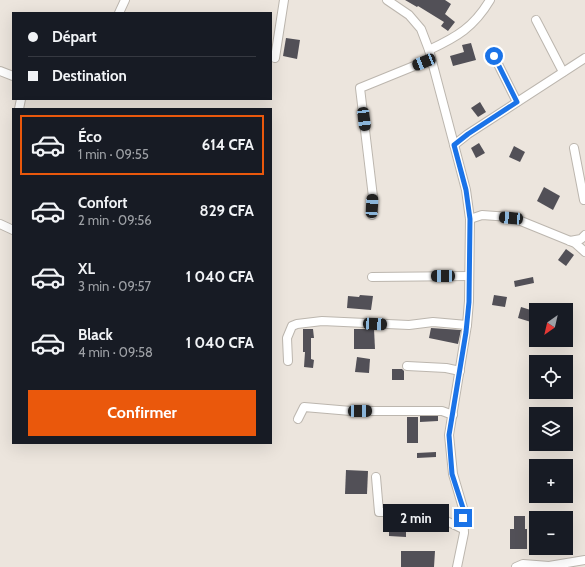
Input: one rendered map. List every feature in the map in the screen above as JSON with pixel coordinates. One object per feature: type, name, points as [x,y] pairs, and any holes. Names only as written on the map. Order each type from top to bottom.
[{"type":"street","points":[[119,12],[125,0]]},
{"type":"street","points":[[275,58],[284,0]]},
{"type":"street","points":[[387,0],[409,15],[421,29],[429,50],[466,190],[470,219],[469,302],[467,325],[449,435],[452,474],[463,508],[464,529],[457,567]]},
{"type":"street","points":[[429,50],[454,38],[469,26],[485,9],[490,0]]},
{"type":"street","points":[[536,20],[563,72]]},
{"type":"street","points":[[494,56],[517,102]]},
{"type":"street","points":[[454,145],[468,134],[585,58]]},
{"type":"street","points":[[372,215],[373,197],[360,88],[424,62],[432,63]]},
{"type":"street","points":[[0,71],[12,76]]},
{"type":"street","points":[[574,148],[585,201]]},
{"type":"street","points":[[470,219],[482,216],[511,218],[559,238],[570,241],[579,246],[585,252]]},
{"type":"street","points":[[0,224],[12,230]]},
{"type":"street","points":[[570,241],[581,239],[585,235]]},
{"type":"street","points":[[372,277],[469,276]]},
{"type":"street","points":[[288,361],[287,338],[292,326],[297,324],[322,321],[409,326],[433,322],[467,325]]},
{"type":"street","points":[[407,366],[446,368],[460,371]]},
{"type":"street","points":[[298,419],[304,407],[351,411],[442,411],[453,415]]},
{"type":"street","points":[[376,477],[379,512],[418,512],[434,515],[464,529]]},
{"type":"street","points":[[516,567],[524,564],[549,566],[585,560]]},
{"type":"building","points":[[405,0],[445,0],[451,4],[445,14],[455,22],[448,31],[441,26],[444,22]]},
{"type":"building","points":[[286,38],[300,40],[297,59],[283,56]]},
{"type":"building","points":[[471,43],[476,60],[453,66],[450,56],[464,52],[462,45]]},
{"type":"building","points":[[480,102],[486,112],[478,117],[471,108]]},
{"type":"building","points":[[479,143],[485,153],[476,158],[471,148]]},
{"type":"building","points":[[514,146],[525,152],[520,162],[509,157]]},
{"type":"building","points":[[544,187],[560,196],[553,210],[537,201]]},
{"type":"building","points":[[566,249],[574,255],[566,266],[558,260]]},
{"type":"building","points":[[533,277],[534,283],[515,287],[514,281]]},
{"type":"building","points":[[360,295],[373,296],[371,310],[347,308],[348,296],[359,297]]},
{"type":"building","points":[[494,295],[507,297],[505,307],[492,305]]},
{"type":"building","points":[[521,307],[529,309],[529,321],[518,318]]},
{"type":"building","points":[[431,328],[461,330],[458,344],[429,338]]},
{"type":"building","points":[[303,329],[313,329],[314,338],[311,338],[311,359],[314,360],[313,368],[304,367],[305,352],[303,352]]},
{"type":"building","points":[[354,329],[374,329],[375,349],[354,349]]},
{"type":"building","points":[[357,357],[370,359],[369,373],[355,372]]},
{"type":"building","points":[[392,369],[402,369],[404,371],[404,380],[392,380]]},
{"type":"building","points":[[420,416],[438,416],[438,421],[420,422]]},
{"type":"building","points":[[407,417],[418,417],[418,443],[407,443]]},
{"type":"building","points":[[436,452],[436,457],[417,458],[417,453]]},
{"type":"building","points":[[346,470],[368,471],[367,494],[345,494]]},
{"type":"building","points":[[514,516],[525,516],[525,529],[527,529],[527,549],[510,549],[510,529],[514,529]]},
{"type":"building","points":[[389,520],[406,520],[406,537],[389,536]]},
{"type":"building","points":[[401,551],[435,551],[434,567],[401,567]]},
{"type":"route","points":[[463,518],[463,508],[452,474],[449,435],[466,332],[469,302],[470,219],[466,190],[454,145],[517,102],[494,56]]}]
